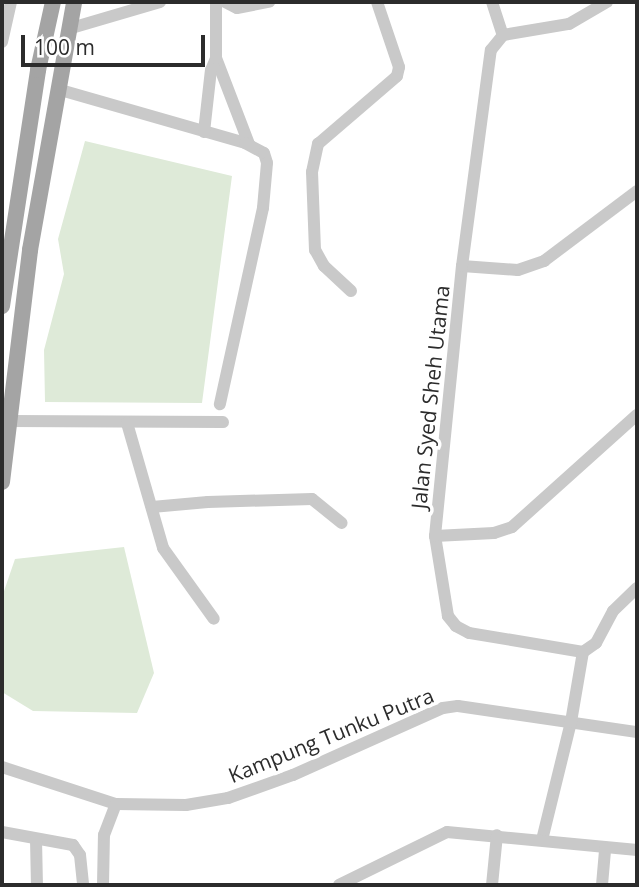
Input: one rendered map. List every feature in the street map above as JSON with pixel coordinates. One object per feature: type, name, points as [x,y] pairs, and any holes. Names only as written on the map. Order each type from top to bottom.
[{"type":"main road","points":[[2,306],[31,120],[53,2]]},
{"type":"main road","points":[[2,482],[24,297],[57,89],[74,2]]},
{"type":"main road","points":[[31,120],[37,109],[44,109],[52,121]]},
{"type":"street","points":[[2,42],[11,2]]},
{"type":"street","points":[[68,30],[160,2]]},
{"type":"street","points":[[216,2],[216,58],[249,144]]},
{"type":"street","points":[[225,2],[237,8],[269,2]]},
{"type":"street","points":[[351,291],[324,266],[315,250],[312,172],[318,144],[397,76],[399,67],[377,2]]},
{"type":"street","points":[[492,2],[500,38],[569,24],[607,2]]},
{"type":"street","name":"Jalan Syed Sheh Utama","points":[[500,38],[491,50],[462,266],[435,537],[448,616],[456,626],[469,633],[583,652]]},
{"type":"street","points":[[204,132],[211,70],[216,58]]},
{"type":"street","points":[[57,89],[249,144],[264,153],[267,163],[263,208],[220,404]]},
{"type":"street","points":[[462,266],[518,270],[544,261],[637,191]]},
{"type":"street","points":[[435,537],[494,533],[512,527],[637,415]]},
{"type":"street","points":[[10,421],[223,422]]},
{"type":"street","points":[[127,423],[163,548],[214,619]]},
{"type":"street","points":[[152,507],[208,502],[312,499],[342,523]]},
{"type":"street","points":[[542,840],[571,722],[583,652],[596,643],[613,611],[637,588]]},
{"type":"street","name":"Kampung Tunku Putra","points":[[2,767],[116,804],[186,805],[228,798],[293,775],[443,709],[458,706],[637,732]]},
{"type":"street","points":[[103,885],[104,835],[116,804]]},
{"type":"street","points":[[2,832],[73,845],[80,855],[83,885]]},
{"type":"street","points":[[344,884],[447,832],[637,850]]},
{"type":"street","points":[[492,885],[497,835]]},
{"type":"street","points":[[36,839],[37,885]]},
{"type":"street","points":[[603,885],[605,848]]},
{"type":"green space","points":[[85,141],[232,176],[202,403],[45,402],[44,350],[64,274],[58,239]]},
{"type":"green space","points":[[124,547],[154,673],[137,713],[33,711],[2,692],[2,597],[15,559]]}]
